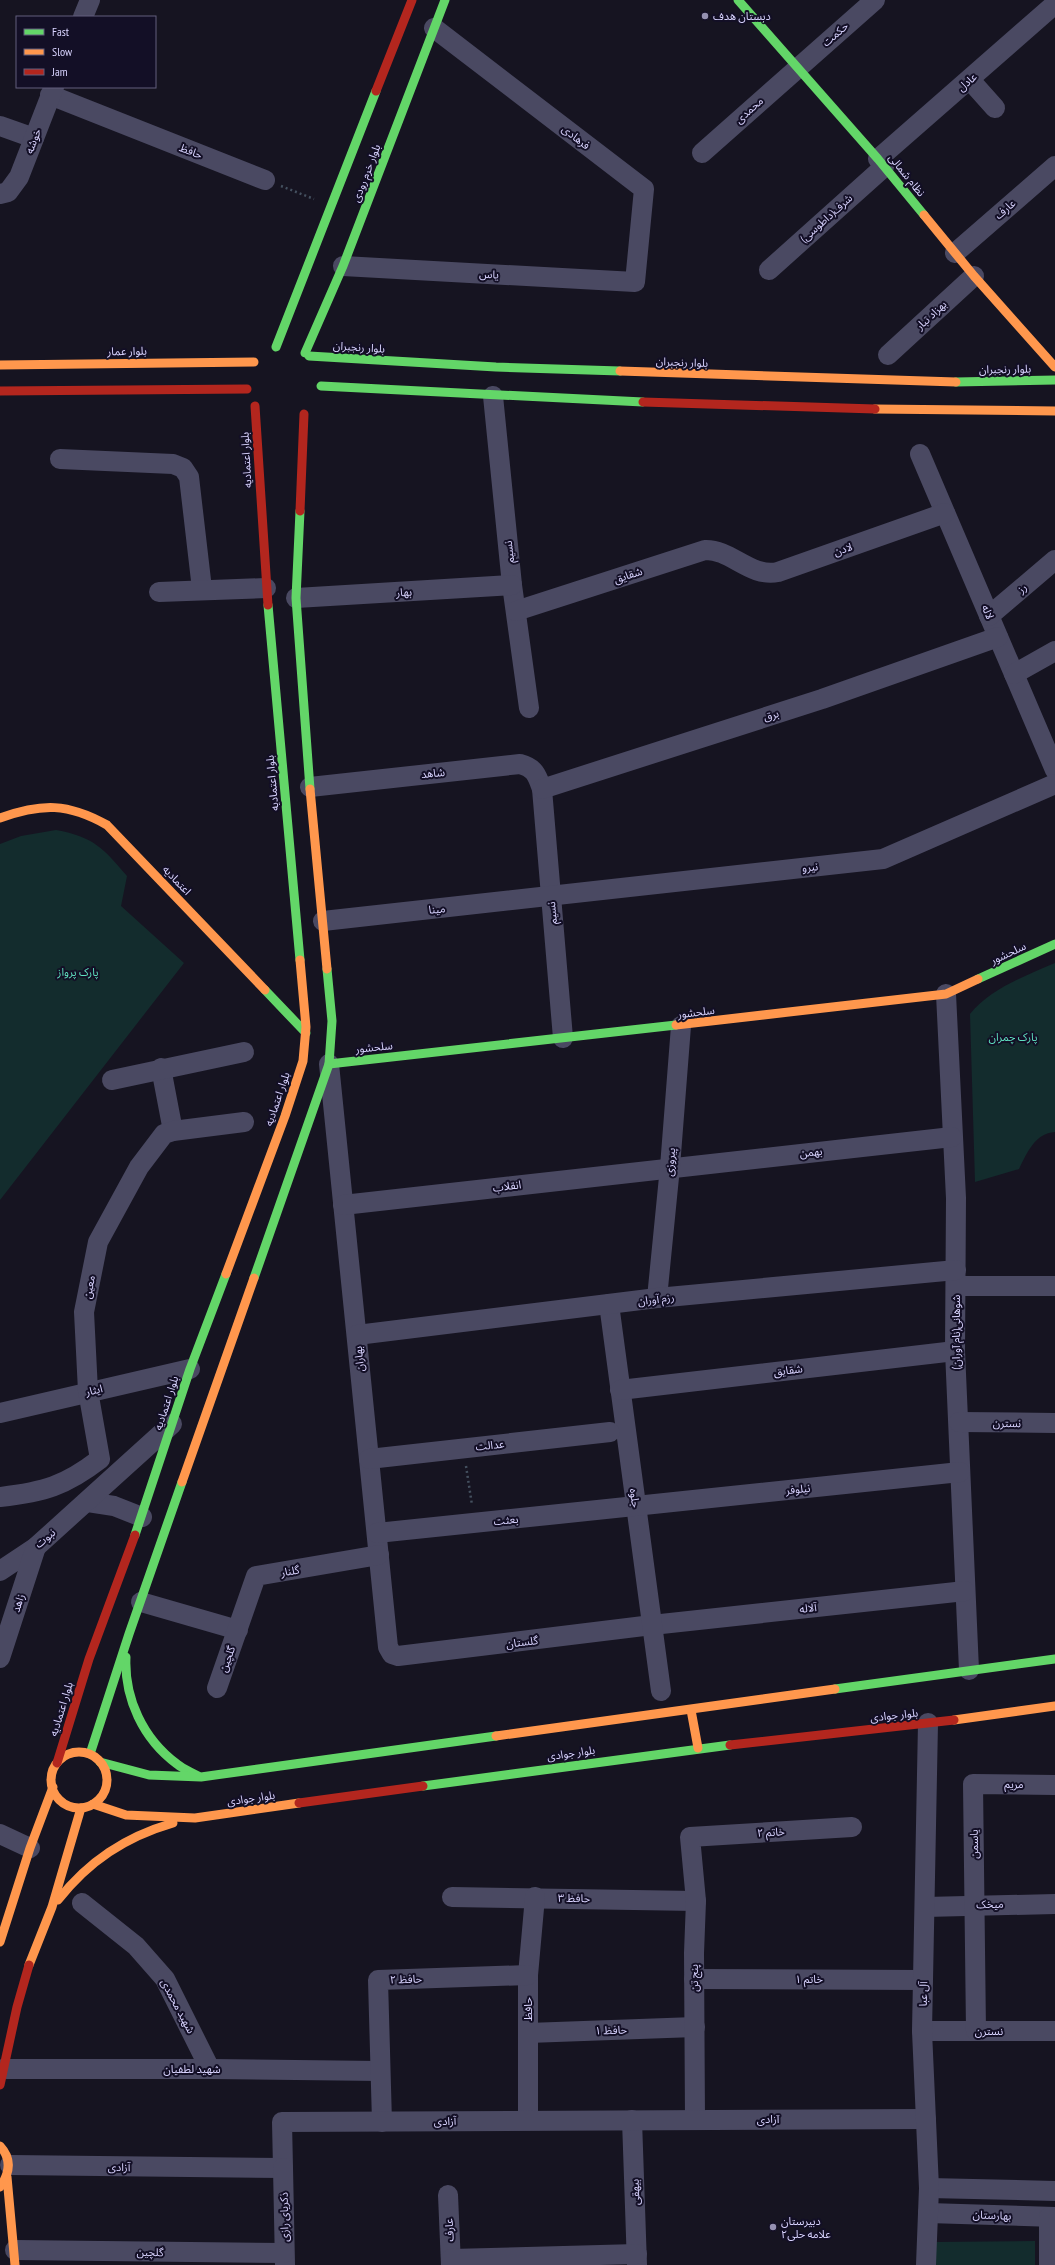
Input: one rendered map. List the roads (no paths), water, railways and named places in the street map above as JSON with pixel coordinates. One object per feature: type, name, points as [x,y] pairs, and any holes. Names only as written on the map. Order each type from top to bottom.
[{"type":"street","points":[[83,16],[90,0]]},
{"type":"street","name":"بلوار خرم رودی","points":[[276,347],[412,0]]},
{"type":"street","name":"بلوار خرم رودی","points":[[307,354],[343,266],[445,0]]},
{"type":"street","name":"نظام شمالی","points":[[738,0],[796,68],[881,163],[974,276],[1055,368]]},
{"type":"street","name":"حکمت","points":[[796,68],[874,0]]},
{"type":"street","name":"عادل","points":[[881,163],[970,80],[1055,4]]},
{"type":"street","name":"فرهادی","points":[[434,28],[644,189],[635,282]]},
{"type":"street","name":"محمدی","points":[[702,153],[796,68]]},
{"type":"street","points":[[970,80],[995,108]]},
{"type":"street","name":"خوشه","points":[[4,193],[19,177],[52,91]]},
{"type":"street","name":"حافظ","points":[[52,91],[265,180]]},
{"type":"street","points":[[0,126],[34,138]]},
{"type":"street","name":"شرف(داطوسی)","points":[[769,270],[881,163]]},
{"type":"street","name":"عارف","points":[[955,252],[1055,166]]},
{"type":"street","name":"یاس","points":[[343,266],[635,282]]},
{"type":"street","name":"بهزاد تبار","points":[[888,354],[974,276]]},
{"type":"street","points":[[265,415],[255,406],[249,375],[263,353],[276,347],[286,346]]},
{"type":"street","points":[[296,348],[307,354],[316,365]]},
{"type":"street","name":"بلوار رنجبران","points":[[307,354],[496,367],[934,382],[1055,380]]},
{"type":"street","name":"بلوار عمار","points":[[0,365],[249,375]]},
{"type":"street","points":[[0,391],[249,375]]},
{"type":"street","points":[[318,397],[321,386],[320,375]]},
{"type":"street","points":[[321,386],[493,396],[822,409],[1055,411]]},
{"type":"street","name":"نسیم","points":[[493,396],[512,585],[529,708]]},
{"type":"street","name":"بلوار اعتمادیه","points":[[57,1764],[89,1659],[142,1517],[190,1369],[303,1061],[306,1032],[266,588],[255,406]]},
{"type":"street","points":[[294,419],[304,414],[313,406]]},
{"type":"street","points":[[90,1754],[129,1634],[329,1064],[332,1021],[310,787],[296,598],[304,414]]},
{"type":"street","name":"لاله","points":[[920,454],[1055,770]]},
{"type":"street","points":[[60,459],[173,464],[182,468],[189,477],[202,589]]},
{"type":"street","name":"لادن","points":[[739,563],[761,571],[778,572],[945,513]]},
{"type":"street","name":"شقایق","points":[[516,611],[705,550],[718,552],[739,563]]},
{"type":"street","name":"رز","points":[[989,616],[1055,560]]},
{"type":"street","name":"بهار","points":[[296,598],[512,585]]},
{"type":"street","points":[[160,592],[202,589],[266,588]]},
{"type":"street","name":"برق","points":[[542,789],[822,699],[998,637]]},
{"type":"street","points":[[1014,674],[1055,651]]},
{"type":"street","name":"شاهد","points":[[310,787],[520,764],[529,766],[536,772],[542,789]]},
{"type":"street","name":"نیرو","points":[[551,896],[883,859],[1055,784]]},
{"type":"street","name":"نسیم","points":[[542,789],[563,1038]]},
{"type":"street","name":"اعتمادیه","points":[[0,818],[28,808],[57,806],[83,812],[107,825],[306,1032]]},
{"type":"street","name":"مینا","points":[[323,921],[551,896]]},
{"type":"street","name":"سلحشور","points":[[329,1064],[681,1026],[946,994],[1055,944]]},
{"type":"street","name":"شوهانی(نام آوران)","points":[[946,994],[956,1278],[955,1351],[969,1670]]},
{"type":"street","name":"پیروزی","points":[[657,1298],[670,1167],[681,1026]]},
{"type":"street","points":[[112,1080],[161,1068],[244,1052]]},
{"type":"street","name":"بهاران","points":[[329,1064],[388,1647],[392,1654]]},
{"type":"street","points":[[161,1068],[173,1131]]},
{"type":"street","name":"معین","points":[[105,1484],[88,1391],[84,1312],[98,1242],[139,1167],[164,1134],[173,1131],[244,1122]]},
{"type":"street","name":"بهمن","points":[[670,1167],[952,1137]]},
{"type":"street","name":"انقلاب","points":[[343,1205],[670,1167]]},
{"type":"street","name":"رزم آوران","points":[[357,1335],[657,1298],[956,1278],[1055,1286]]},
{"type":"street","name":"جلوه","points":[[609,1304],[661,1691]]},
{"type":"street","name":"شقایق","points":[[620,1390],[955,1351]]},
{"type":"street","name":"ایثار","points":[[0,1413],[88,1391],[190,1369]]},
{"type":"street","name":"نسترن","points":[[958,1422],[1055,1423]]},
{"type":"street","name":"نبوت","points":[[0,1571],[36,1547],[88,1502],[105,1484],[172,1424]]},
{"type":"street","name":"عدالت","points":[[369,1458],[610,1432]]},
{"type":"street","points":[[0,1497],[30,1494],[52,1488],[70,1480],[100,1459]]},
{"type":"street","name":"نیلوفر","points":[[636,1506],[960,1472]]},
{"type":"street","points":[[88,1502],[114,1506],[142,1517]]},
{"type":"street","name":"بعثت","points":[[377,1533],[636,1506]]},
{"type":"street","name":"زاهد","points":[[0,1658],[36,1547]]},
{"type":"street","name":"گلنار","points":[[238,1630],[256,1576],[379,1555]]},
{"type":"street","name":"آلاله","points":[[652,1625],[965,1592]]},
{"type":"street","points":[[141,1602],[238,1630]]},
{"type":"street","name":"گلستان","points":[[392,1654],[398,1656],[450,1651],[652,1625]]},
{"type":"street","name":"گلچین","points":[[217,1688],[238,1630]]},
{"type":"street","points":[[129,1634],[125,1663],[128,1691],[138,1719],[154,1743],[176,1763],[201,1777]]},
{"type":"street","points":[[100,1762],[149,1775],[201,1777],[1055,1659]]},
{"type":"street","name":"بلوار جوادی","points":[[93,1804],[126,1815],[195,1818],[698,1748],[928,1723],[1055,1706]]},
{"type":"street","points":[[691,1710],[698,1748]]},
{"type":"street","name":"آل عبا","points":[[926,2265],[928,2188],[922,2031],[928,1723]]},
{"type":"street","points":[[0,1942],[4,1913],[52,1787],[52,1775],[57,1764],[66,1755],[78,1752],[90,1754],[100,1762],[106,1772],[107,1785],[102,1796],[93,1804],[81,1808],[68,1806],[58,1798],[52,1787]]},
{"type":"street","name":"مریم","points":[[973,1784],[1055,1785]]},
{"type":"street","name":"یاسمن","points":[[973,1784],[976,2031]]},
{"type":"street","points":[[1,2077],[17,2007],[29,1966],[52,1908],[81,1808]]},
{"type":"street","points":[[52,1908],[70,1884],[85,1869],[113,1847],[139,1834],[195,1818]]},
{"type":"street","name":"خاتم ۲","points":[[690,1837],[852,1827]]},
{"type":"street","points":[[0,1834],[30,1848]]},
{"type":"street","name":"پنج تن","points":[[690,1837],[696,1901],[694,1979],[695,2119]]},
{"type":"street","name":"حافظ ۳","points":[[452,1897],[696,1901]]},
{"type":"street","name":"حافظ","points":[[528,2120],[528,1975],[535,1898]]},
{"type":"street","name":"شهید محمدی","points":[[82,1903],[136,1946],[165,1979],[210,2069]]},
{"type":"street","name":"میخک","points":[[925,1907],[974,1904],[1055,1904]]},
{"type":"street","name":"حافظ ۲","points":[[382,2122],[378,1980],[528,1975]]},
{"type":"street","name":"خاتم ۱","points":[[694,1979],[924,1980]]},
{"type":"street","name":"حافظ ۱","points":[[528,2033],[695,2026]]},
{"type":"street","name":"نسترن","points":[[922,2031],[1055,2031]]},
{"type":"street","name":"شهید لطفیان","points":[[1,2077],[210,2069],[380,2072]]},
{"type":"street","name":"آزادی","points":[[8,2171],[283,2168],[282,2122],[926,2119]]},
{"type":"street","name":"بیهقی","points":[[632,2120],[637,2259]]},
{"type":"street","points":[[0,2146],[6,2151],[15,2258]]},
{"type":"street","name":"ذکریای رازی","points":[[283,2168],[284,2259]]},
{"type":"street","points":[[0,2187],[8,2171]]},
{"type":"street","points":[[928,2188],[1055,2191]]},
{"type":"street","name":"عارف","points":[[448,2194],[451,2262]]},
{"type":"street","name":"بهارستان","points":[[928,2213],[1052,2217]]},
{"type":"street","points":[[1049,2265],[1052,2217]]},
{"type":"street","name":"گلچین","points":[[15,2258],[284,2259]]},
{"type":"street","points":[[451,2262],[637,2259]]},
{"type":"place","name":"دبستان هدف","points":[[705,16]]},
{"type":"place","name":"دبیرستان علامه حلی۲","points":[[773,2227]]},
{"type":"park label","name":"پارک پرواز","points":[[78,972]]},
{"type":"park label","name":"پارک چمران","points":[[1013,1037]]}]
